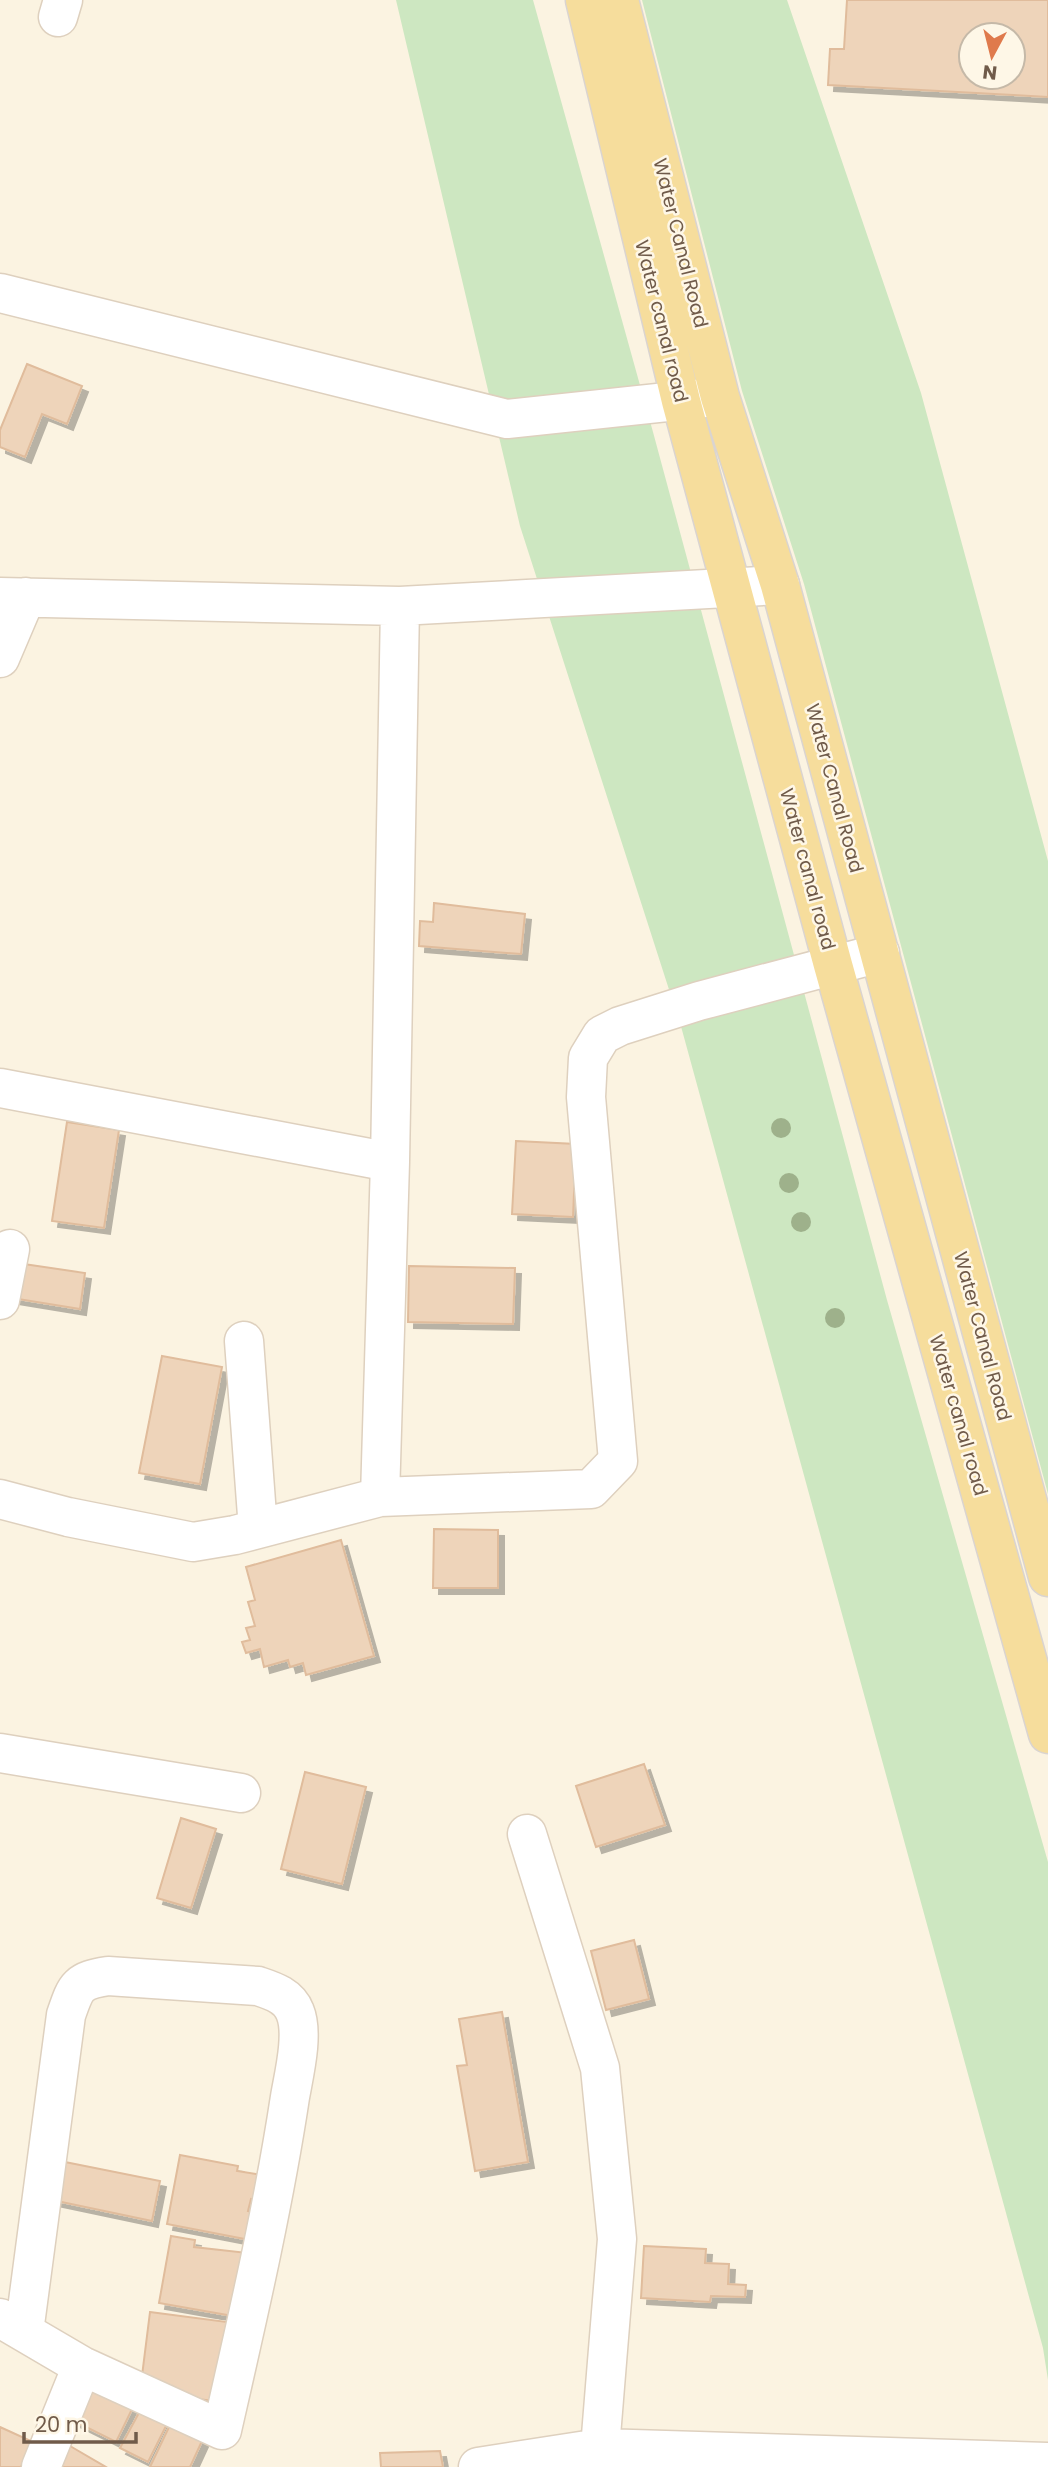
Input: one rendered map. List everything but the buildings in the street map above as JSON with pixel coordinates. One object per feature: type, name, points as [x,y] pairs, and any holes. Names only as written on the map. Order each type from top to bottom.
[{"type":"main road","name":"Water canal road","points":[[585,0],[681,401],[833,965],[1048,1734]]},
{"type":"main road","name":"Water Canal Road","points":[[619,0],[720,397],[780,585],[1048,1577]]},
{"type":"street","points":[[0,293],[507,419],[720,397]]},
{"type":"street","points":[[0,658],[13,597],[400,606],[780,585]]},
{"type":"street","points":[[380,1496],[390,1162],[400,606]]},
{"type":"street","points":[[0,1499],[92,1522],[193,1542],[258,1529],[380,1496],[591,1489],[618,1461],[586,1097],[588,1058],[602,1035],[620,1026],[699,1001],[880,953]]},
{"type":"street","points":[[0,1088],[390,1162]]},
{"type":"street","points":[[0,1300],[10,1249]]},
{"type":"street","points":[[244,1341],[258,1529]]},
{"type":"street","points":[[0,1753],[241,1793]]},
{"type":"street","points":[[527,1834],[600,2068],[617,2239],[600,2448]]},
{"type":"street","points":[[108,1976],[258,1986],[279,1994],[291,2004],[297,2015],[297,2048],[280,2165],[222,2431],[82,2366],[12,2325],[66,2015],[74,1992],[86,1979],[108,1976]]},
{"type":"street","points":[[41,2467],[82,2366]]},
{"type":"street","points":[[478,2467],[600,2448],[1048,2462]]},
{"type":"green space","points":[[396,0],[533,0],[653,432],[887,1300],[1048,1862],[1048,2380],[1043,2348],[682,1030],[520,526]]},
{"type":"green space","points":[[642,0],[787,0],[921,393],[1048,861],[1048,1494],[804,584],[742,391]]}]
